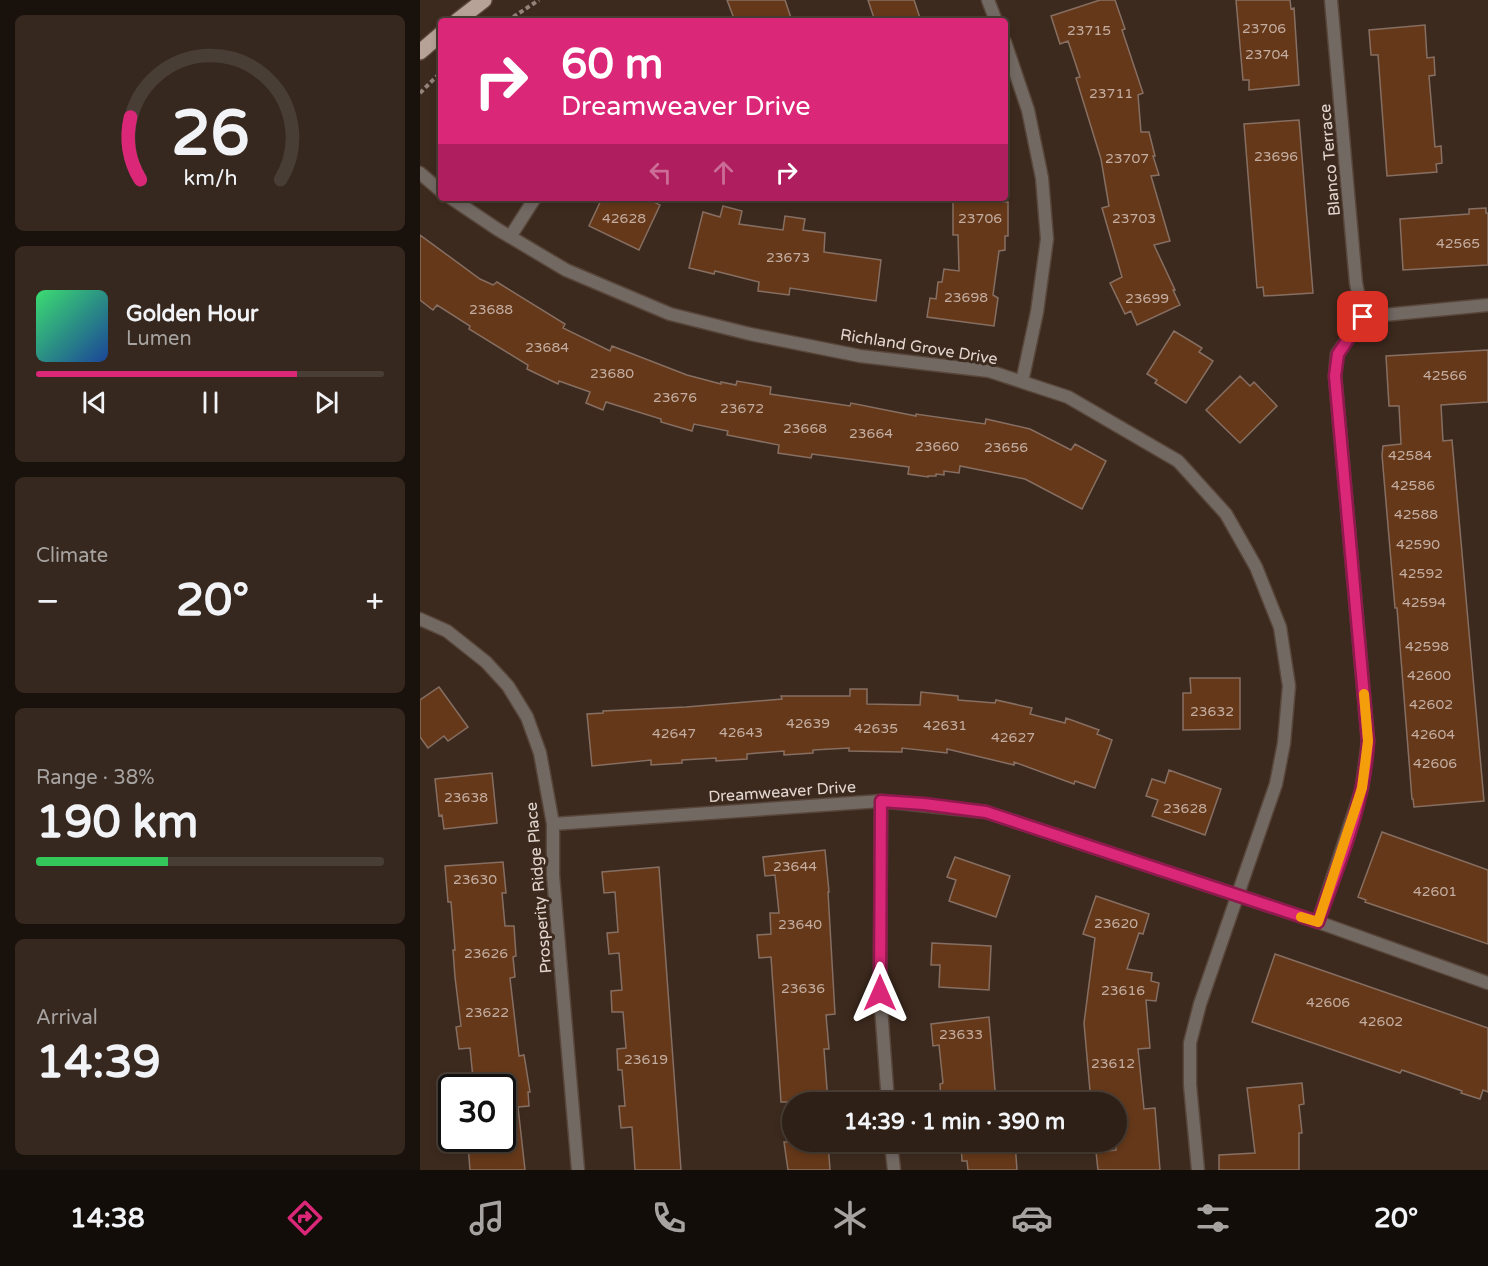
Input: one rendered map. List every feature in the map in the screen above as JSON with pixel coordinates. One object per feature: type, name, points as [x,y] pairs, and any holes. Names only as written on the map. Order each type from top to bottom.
[{"type":"main road","points":[[461,18],[484,0]]},
{"type":"main road","points":[[420,52],[438,37]]},
{"type":"street","points":[[988,0],[995,18]]},
{"type":"street","name":"Blanco Terrace","points":[[1331,0],[1356,283],[1363,317]]},
{"type":"street","points":[[1008,51],[1028,110],[1042,178],[1047,239],[1022,382]]},
{"type":"street","points":[[420,173],[438,188]]},
{"type":"street","name":"Richland Grove Drive","points":[[456,201],[566,270],[670,315],[860,356],[989,371],[1068,397],[1178,461],[1226,514],[1256,567],[1280,627],[1289,686],[1284,743],[1276,784],[1200,1004],[1190,1042],[1190,1085],[1198,1170]]},
{"type":"street","points":[[510,237],[533,201]]},
{"type":"street","points":[[1318,922],[1344,849],[1362,788],[1368,741],[1335,376],[1338,354],[1363,317],[1488,305]]},
{"type":"street","name":"Prosperity Ridge Place","points":[[420,620],[447,632],[486,662],[508,686],[527,717],[540,753],[553,824],[553,876],[578,1170]]},
{"type":"street","points":[[881,801],[880,993],[887,1092]]},
{"type":"street","name":"Dreamweaver Drive","points":[[553,824],[881,801],[986,812],[1318,922],[1488,983]]},
{"type":"street","points":[[892,1152],[894,1170]]},
{"type":"path","points":[[512,18],[539,0]]},
{"type":"path","points":[[420,93],[438,75]]},
{"type":"building","points":[[727,0],[785,0],[791,18],[734,18]]},
{"type":"building","points":[[868,0],[914,0],[920,18],[874,18]]},
{"type":"building","points":[[1100,0],[1115,0],[1125,29],[1122,30],[1143,93],[1138,95],[1141,132],[1149,132],[1159,175],[1151,176],[1170,241],[1154,245],[1180,305],[1137,325],[1131,311],[1125,314],[1110,283],[1122,277],[1102,208],[1109,206],[1101,159],[1076,78],[1080,77],[1068,41],[1060,44],[1051,16]]},
{"type":"building","points":[[1236,0],[1290,0],[1291,9],[1294,8],[1299,85],[1249,90],[1249,80],[1243,80]]},
{"type":"building","points":[[1425,25],[1427,58],[1434,57],[1435,75],[1429,76],[1435,147],[1441,146],[1442,163],[1436,164],[1437,172],[1387,176],[1378,55],[1371,55],[1369,30]]},
{"type":"building","points":[[1299,120],[1313,293],[1264,296],[1263,287],[1257,288],[1244,124]]},
{"type":"building","points":[[601,201],[652,201],[660,205],[639,250],[589,226]]},
{"type":"building","points":[[953,202],[1008,202],[1008,236],[1005,236],[1005,250],[999,251],[993,295],[998,298],[994,326],[927,317],[930,298],[936,299],[938,282],[942,282],[944,269],[959,271],[958,235],[953,235]]},
{"type":"building","points":[[723,206],[742,211],[739,224],[783,230],[785,216],[805,219],[803,230],[825,233],[824,252],[881,260],[876,301],[790,288],[789,295],[758,291],[759,282],[715,271],[714,274],[689,268],[703,212],[720,217]]},
{"type":"building","points":[[1486,208],[1486,213],[1488,213],[1488,265],[1403,270],[1400,219],[1469,214],[1469,209]]},
{"type":"building","points":[[420,235],[480,279],[493,285],[497,282],[565,324],[563,328],[610,351],[612,346],[687,375],[721,384],[721,382],[736,385],[737,381],[771,387],[770,394],[850,406],[851,403],[916,416],[916,414],[985,424],[986,419],[1030,429],[1071,450],[1075,444],[1106,461],[1082,509],[1025,479],[960,466],[959,473],[944,471],[944,475],[936,474],[936,476],[928,477],[908,474],[909,467],[812,454],[811,458],[778,453],[779,445],[727,435],[728,431],[694,424],[692,431],[606,402],[603,410],[586,403],[590,392],[559,381],[558,384],[527,369],[528,365],[469,329],[470,326],[437,305],[433,310],[420,300]]},
{"type":"building","points":[[1174,331],[1202,348],[1199,352],[1213,361],[1186,403],[1155,383],[1157,380],[1147,374]]},
{"type":"building","points":[[1488,350],[1488,402],[1441,405],[1443,441],[1452,440],[1484,801],[1414,807],[1382,455],[1383,446],[1401,444],[1399,406],[1389,406],[1386,356]]},
{"type":"building","points":[[1240,376],[1250,386],[1254,382],[1277,406],[1240,443],[1206,410]]},
{"type":"building","points":[[1190,678],[1240,678],[1240,729],[1183,730],[1183,693],[1191,693]]},
{"type":"building","points":[[439,687],[468,727],[448,741],[444,736],[428,748],[420,737],[420,700]]},
{"type":"building","points":[[850,689],[867,689],[867,704],[920,705],[921,692],[958,696],[958,700],[995,703],[996,700],[1032,708],[1030,714],[1065,723],[1066,718],[1099,730],[1097,734],[1112,740],[1095,788],[1075,781],[1074,784],[1014,762],[1014,765],[947,749],[947,753],[902,748],[902,752],[849,751],[849,748],[813,750],[813,753],[784,755],[784,751],[747,754],[747,759],[682,760],[682,763],[651,765],[651,760],[592,766],[587,714],[782,699],[781,696],[850,696]]},
{"type":"building","points":[[1169,770],[1221,789],[1205,835],[1152,816],[1158,800],[1146,796],[1152,779],[1165,783]]},
{"type":"building","points":[[492,773],[497,823],[444,829],[442,815],[439,816],[435,779]]},
{"type":"building","points":[[1382,832],[1488,870],[1488,944],[1365,902],[1366,900],[1358,897]]},
{"type":"building","points":[[825,850],[829,892],[835,1014],[826,1015],[829,1049],[824,1049],[827,1092],[782,1092],[782,1102],[771,957],[759,958],[757,935],[771,934],[770,913],[779,913],[775,875],[765,876],[763,857]]},
{"type":"building","points":[[955,857],[1010,876],[996,917],[949,901],[956,880],[947,877]]},
{"type":"building","points":[[503,862],[506,893],[502,893],[505,926],[514,926],[515,977],[510,978],[519,1056],[524,1055],[530,1092],[528,1092],[529,1106],[518,1107],[525,1170],[470,1170],[469,1152],[516,1152],[516,1074],[473,1074],[470,1048],[459,1049],[456,1027],[461,1026],[455,977],[451,902],[448,902],[445,866]]},
{"type":"building","points":[[659,867],[681,1170],[635,1170],[632,1127],[621,1128],[619,1106],[625,1106],[622,1070],[618,1070],[617,1049],[626,1048],[623,1012],[612,1012],[611,991],[622,990],[619,953],[609,954],[607,933],[618,932],[615,892],[604,893],[602,872]]},
{"type":"building","points":[[1096,896],[1149,914],[1143,934],[1139,933],[1127,969],[1152,973],[1151,981],[1159,983],[1156,1001],[1146,1000],[1150,1048],[1138,1049],[1144,1109],[1155,1108],[1160,1170],[1098,1170],[1096,1152],[1127,1152],[1127,1092],[1090,1092],[1084,1023],[1095,938],[1083,934]]},
{"type":"building","points":[[932,943],[991,946],[989,990],[939,987],[940,965],[931,965]]},
{"type":"building","points":[[1275,954],[1488,1028],[1488,1092],[1483,1090],[1480,1099],[1402,1070],[1400,1073],[1252,1022]]},
{"type":"building","points":[[989,1017],[995,1092],[940,1092],[940,1084],[943,1083],[939,1045],[933,1046],[931,1024]]},
{"type":"building","points":[[1302,1083],[1304,1104],[1299,1105],[1302,1133],[1299,1133],[1299,1170],[1219,1170],[1219,1155],[1255,1153],[1247,1088]]},
{"type":"building","points":[[785,1152],[829,1152],[830,1170],[788,1170]]},
{"type":"building","points":[[961,1152],[1016,1152],[1017,1170],[968,1170],[967,1161],[962,1161]]},
{"type":"slow traffic","points":[[1301,917],[1318,922],[1344,849],[1362,788],[1368,741],[1364,694]]},
{"type":"route","points":[[880,993],[881,801],[986,812],[1318,922],[1344,849],[1362,788],[1368,741],[1335,376],[1338,354],[1363,317]]}]
